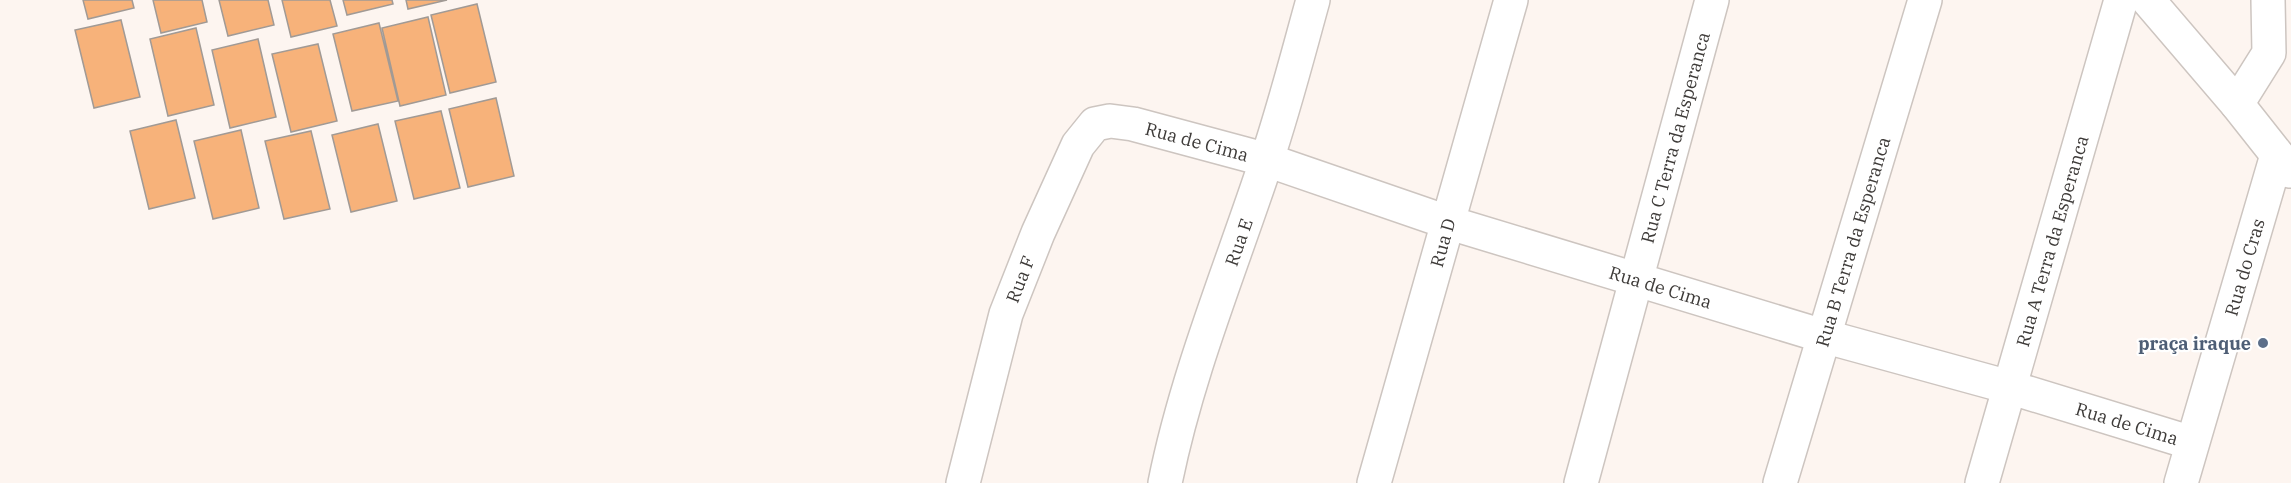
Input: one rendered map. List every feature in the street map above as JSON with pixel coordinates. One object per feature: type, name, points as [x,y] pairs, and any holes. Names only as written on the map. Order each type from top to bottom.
[{"type":"street","name":"Rua E","points":[[1165,483],[1172,449],[1210,319],[1267,160],[1313,0]]},
{"type":"street","name":"Rua D","points":[[1374,483],[1450,223],[1511,0]]},
{"type":"street","name":"Rua C Terra da Esperanca","points":[[1581,483],[1713,0]]},
{"type":"street","name":"Rua B Terra da Esperanca","points":[[1780,483],[1925,0]]},
{"type":"street","name":"Rua A Terra da Esperanca","points":[[1982,483],[2121,0]]},
{"type":"street","points":[[2148,0],[2237,104],[2284,164]]},
{"type":"street","points":[[2237,104],[2280,58],[2268,0]]},
{"type":"street","name":"Rua F","points":[[963,483],[1006,314],[1038,233],[1078,145],[1095,124],[1110,121],[1132,124]]},
{"type":"street","name":"Rua de Cima","points":[[1132,124],[1267,160],[1450,223],[1638,278],[1823,336],[2009,387],[2193,443]]},
{"type":"street","name":"Rua do Cras","points":[[2181,483],[2284,164]]},
{"type":"building","points":[[83,0],[132,0],[134,8],[88,19]]},
{"type":"building","points":[[153,0],[202,0],[207,22],[161,33]]},
{"type":"building","points":[[219,0],[268,0],[274,25],[228,36]]},
{"type":"building","points":[[282,0],[330,0],[337,26],[291,37]]},
{"type":"building","points":[[343,0],[392,0],[393,4],[347,15]]},
{"type":"building","points":[[406,0],[447,0],[408,9]]},
{"type":"building","points":[[477,4],[496,82],[450,93],[431,15]]},
{"type":"building","points":[[428,17],[446,95],[400,106],[382,28]]},
{"type":"building","points":[[121,20],[140,97],[94,108],[75,30]]},
{"type":"building","points":[[379,23],[398,101],[352,111],[333,34]]},
{"type":"building","points":[[196,28],[214,105],[168,116],[150,39]]},
{"type":"building","points":[[258,39],[276,117],[230,128],[212,50]]},
{"type":"building","points":[[318,44],[337,121],[291,132],[272,54]]},
{"type":"building","points":[[496,98],[514,176],[468,187],[449,109]]},
{"type":"building","points":[[441,111],[460,188],[414,199],[395,121]]},
{"type":"building","points":[[176,120],[195,198],[149,209],[130,131]]},
{"type":"building","points":[[378,124],[397,201],[351,212],[332,135]]},
{"type":"building","points":[[241,130],[259,208],[213,219],[194,141]]},
{"type":"building","points":[[311,131],[330,209],[284,219],[265,141]]},
{"type":"place","name":"praça iraque","points":[[2263,343]]}]
